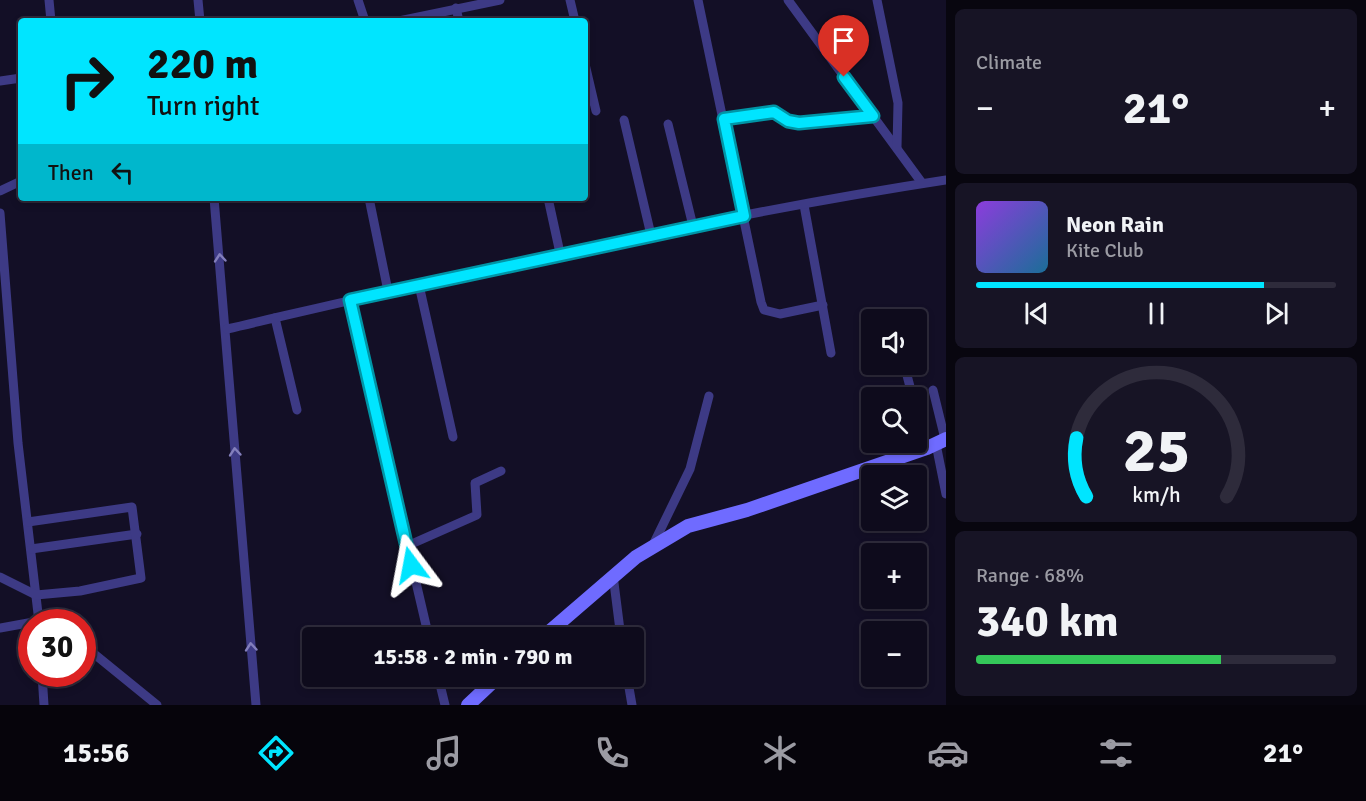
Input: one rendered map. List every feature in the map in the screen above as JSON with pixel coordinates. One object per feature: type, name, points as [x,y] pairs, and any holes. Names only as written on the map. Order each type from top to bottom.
[{"type":"street","points":[[49,0],[51,18]]},
{"type":"street","points":[[198,0],[200,18]]},
{"type":"street","points":[[358,0],[364,18]]},
{"type":"street","points":[[417,18],[497,0]]},
{"type":"street","points":[[570,0],[574,18]]},
{"type":"street","points":[[698,0],[764,310],[780,314],[823,305]]},
{"type":"street","points":[[788,0],[922,183]]},
{"type":"street","points":[[877,0],[898,104],[897,147]]},
{"type":"street","points":[[456,8],[458,18]]},
{"type":"street","points":[[588,77],[596,111]]},
{"type":"street","points":[[0,81],[18,78]]},
{"type":"street","points":[[724,119],[774,112],[788,121],[799,123],[873,116]]},
{"type":"street","points":[[624,120],[651,235]]},
{"type":"street","points":[[668,124],[693,226]]},
{"type":"street","points":[[227,328],[560,253],[744,216],[946,180]]},
{"type":"street","points":[[0,191],[18,182]]},
{"type":"street","points":[[214,201],[227,328],[232,420],[256,705]]},
{"type":"street","points":[[370,201],[388,291]]},
{"type":"street","points":[[549,201],[560,253]]},
{"type":"street","points":[[804,205],[831,352]]},
{"type":"street","points":[[0,213],[18,443],[38,609]]},
{"type":"street","points":[[419,285],[453,437]]},
{"type":"street","points":[[350,300],[426,627]]},
{"type":"street","points":[[275,318],[297,410]]},
{"type":"street","points":[[933,390],[946,494]]},
{"type":"street","points":[[653,545],[690,469],[709,396]]},
{"type":"street","points":[[927,426],[939,443]]},
{"type":"street","points":[[554,627],[613,575],[653,545],[703,520],[747,510],[939,443]]},
{"type":"street","points":[[407,546],[477,515],[475,483],[501,471]]},
{"type":"street","points":[[0,577],[36,595],[80,591],[138,580],[141,575],[134,510],[128,507],[28,522]]},
{"type":"street","points":[[31,549],[137,534]]},
{"type":"street","points":[[613,575],[620,627]]},
{"type":"street","points":[[0,628],[18,625]]},
{"type":"street","points":[[96,655],[157,705]]},
{"type":"street","points":[[42,687],[42,705]]},
{"type":"street","points":[[441,687],[445,705]]},
{"type":"street","points":[[468,705],[487,687]]},
{"type":"street","points":[[629,687],[632,705]]},
{"type":"route","points":[[411,565],[350,300],[560,253],[744,216],[724,119],[774,112],[793,123],[820,123],[873,116],[844,77]]}]
